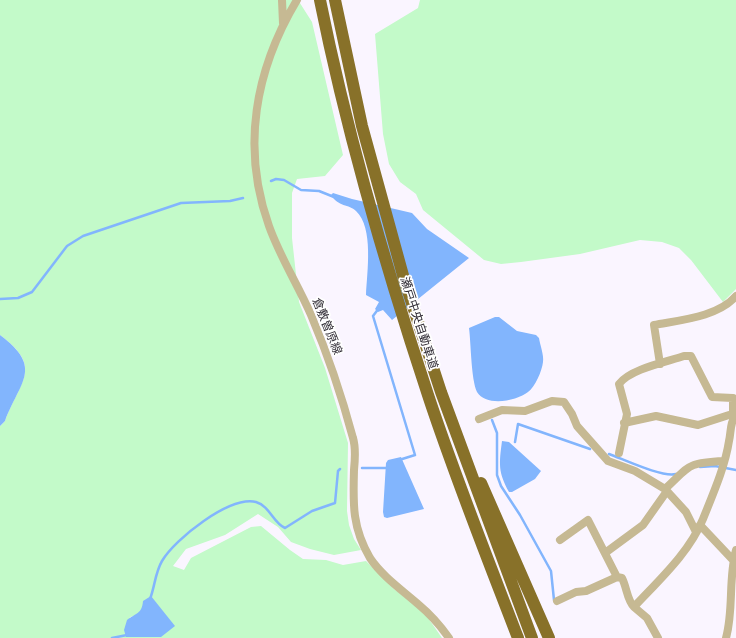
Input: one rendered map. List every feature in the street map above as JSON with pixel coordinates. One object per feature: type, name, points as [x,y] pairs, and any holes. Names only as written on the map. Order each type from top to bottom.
[{"type":"highway","name":"瀬戸中央自動車道","points":[[320,0],[331,54],[365,188],[392,283],[428,396],[466,503],[518,638]]},
{"type":"highway","name":"瀬戸中央自動車道","points":[[334,0],[350,80],[379,192],[423,335],[442,392],[532,638]]},
{"type":"highway","points":[[442,392],[549,638]]},
{"type":"street","points":[[282,0],[284,25]]},
{"type":"street","name":"倉敷曽原線","points":[[297,0],[284,25],[265,70],[254,123],[254,169],[261,200],[269,227],[310,314],[324,348],[354,441],[353,510],[356,526],[361,540],[371,559],[386,577],[438,623],[449,638]]},
{"type":"street","points":[[660,364],[654,325],[698,317],[728,305],[736,296]]},
{"type":"street","points":[[620,453],[626,408],[619,384],[624,377],[684,356],[690,356],[710,394],[716,398],[733,398],[735,416],[724,462],[698,529],[672,566],[634,607]]},
{"type":"street","points":[[478,419],[502,410],[525,411],[552,401],[564,402],[572,414],[577,426],[608,461],[635,471],[666,490],[686,512],[698,529],[733,560]]},
{"type":"street","points":[[624,424],[656,416],[698,424],[716,418],[735,416]]},
{"type":"street","points":[[605,553],[643,525],[666,490],[687,467],[697,463],[724,462]]},
{"type":"street","points":[[560,540],[588,520],[617,577]]},
{"type":"street","points":[[726,638],[729,618],[733,560],[736,550]]},
{"type":"street","points":[[557,601],[576,592],[586,591],[617,577],[622,578],[630,602],[647,618],[658,638]]},
{"type":"green space","points":[[0,0],[298,0],[312,22],[343,155],[325,176],[297,179],[292,193],[292,238],[299,302],[325,368],[348,443],[347,511],[349,525],[354,539],[361,550],[334,555],[310,549],[291,542],[278,527],[258,514],[225,535],[186,549],[173,566],[184,570],[191,558],[251,527],[261,526],[303,559],[326,560],[343,565],[366,561],[394,589],[424,612],[442,638],[0,638],[0,426],[5,421],[22,384],[25,375],[25,366],[21,357],[13,346],[0,335]],"holes":[[[143,608],[161,637],[126,637],[130,617],[138,615]]]},
{"type":"green space","points":[[420,0],[736,0],[736,289],[723,302],[691,260],[679,248],[662,242],[640,240],[580,254],[521,262],[501,264],[484,260],[423,210],[416,194],[400,182],[389,164],[383,134],[375,34],[418,8]]},
{"type":"water","points":[[333,193],[412,213],[427,229],[469,258],[392,320],[383,310],[378,312],[375,309],[379,302],[366,295],[368,251],[365,228],[362,219],[356,211],[337,202],[331,195]]},
{"type":"water","points":[[495,317],[499,317],[517,331],[536,335],[539,338],[543,356],[540,374],[531,390],[517,398],[502,401],[487,400],[481,397],[477,392],[474,379],[469,328]]},
{"type":"water","points":[[0,335],[21,357],[25,366],[25,375],[22,385],[5,421],[0,426]]},
{"type":"water","points":[[502,441],[509,442],[541,471],[535,479],[512,492],[509,492],[500,468]]},
{"type":"water","points":[[401,457],[424,509],[387,518],[384,517],[383,512],[386,463],[388,460]]},
{"type":"water","points":[[151,596],[175,626],[161,637],[126,637],[124,630],[127,620],[140,611],[143,601]]},
{"type":"waterway","points":[[271,181],[276,179],[284,180],[301,190],[319,191],[334,197]]},
{"type":"waterway","points":[[0,299],[18,298],[32,292],[67,246],[83,236],[181,203],[230,201],[243,198]]},
{"type":"waterway","points":[[379,308],[373,316],[415,455],[399,460]]},
{"type":"waterway","points":[[492,420],[497,433],[497,475],[501,486],[520,515],[551,571],[554,600]]},
{"type":"waterway","points":[[515,442],[518,424],[590,449]]},
{"type":"waterway","points":[[609,454],[653,471],[676,474]]},
{"type":"waterway","points":[[700,467],[715,466],[736,470]]},
{"type":"waterway","points":[[362,468],[388,468]]},
{"type":"waterway","points":[[150,599],[162,561],[178,542],[204,521],[218,512],[232,506],[245,502],[256,502],[265,507],[277,522],[285,528],[312,511],[335,503],[338,471],[340,469]]},
{"type":"waterway","points":[[112,638],[127,635]]}]
